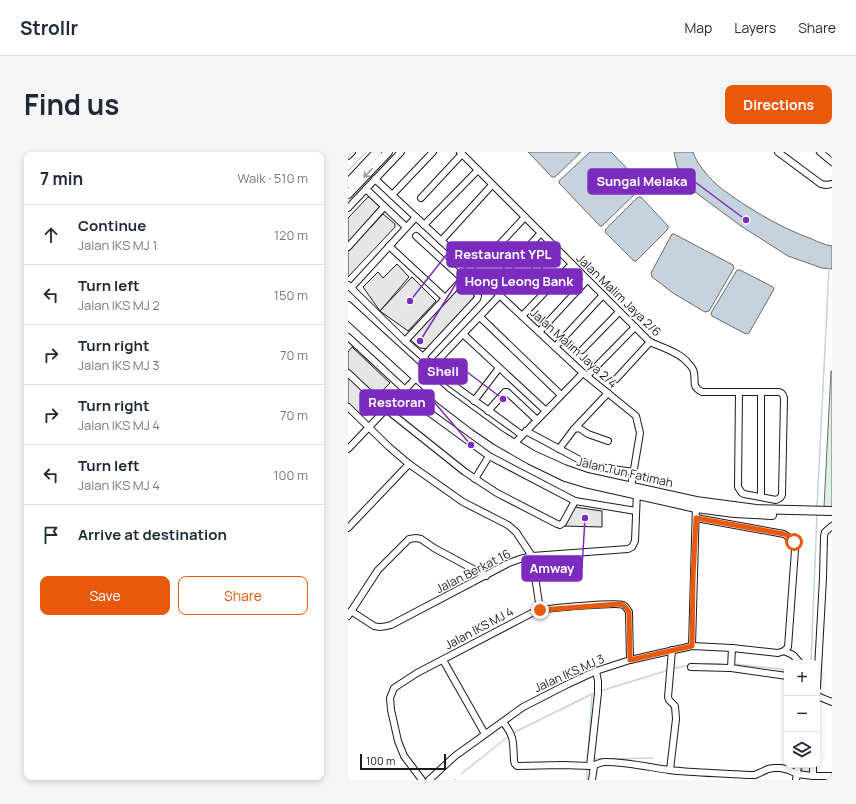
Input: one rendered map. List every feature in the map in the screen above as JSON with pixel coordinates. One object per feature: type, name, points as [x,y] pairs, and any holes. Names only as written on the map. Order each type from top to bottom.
[{"type":"main road","points":[[348,183],[377,152]]},
{"type":"main road","points":[[348,194],[388,152]]},
{"type":"main road","name":"Jalan Tun Fatimah","points":[[348,306],[420,377],[436,396],[475,426],[512,446],[568,471],[635,490],[749,514],[828,513]]},
{"type":"main road","name":"Jalan Tun Fatimah","points":[[348,315],[420,377],[500,435],[512,446]]},
{"type":"street","points":[[348,156],[352,152]]},
{"type":"street","points":[[348,208],[401,152]]},
{"type":"street","points":[[392,195],[433,152]]},
{"type":"street","points":[[778,152],[821,184],[832,184]]},
{"type":"street","points":[[820,152],[832,162]]},
{"type":"street","points":[[421,198],[461,153]]},
{"type":"street","name":"Jalan Malim Jaya 2/6","points":[[461,153],[650,342],[685,359],[692,368],[695,386],[698,390],[702,392],[778,392],[784,395],[782,495],[776,500],[761,497]]},
{"type":"street","points":[[424,225],[478,170]]},
{"type":"street","name":"Jalan Malim Jaya 2/4","points":[[375,179],[555,347],[636,416]]},
{"type":"street","points":[[441,241],[492,184]]},
{"type":"street","points":[[366,189],[406,227]]},
{"type":"street","points":[[348,247],[384,207]]},
{"type":"street","points":[[416,217],[349,286],[449,382],[488,411],[524,433],[591,466],[634,472]]},
{"type":"street","points":[[485,260],[525,217]]},
{"type":"street","points":[[491,287],[541,233]]},
{"type":"street","points":[[416,236],[476,291],[478,296],[477,299],[422,357]]},
{"type":"street","points":[[389,246],[445,298]]},
{"type":"street","points":[[517,289],[556,248]]},
{"type":"street","points":[[522,316],[572,264]]},
{"type":"street","points":[[405,341],[462,279]]},
{"type":"street","points":[[539,332],[587,280]]},
{"type":"street","points":[[555,347],[603,295]]},
{"type":"street","points":[[348,449],[386,409],[432,366],[500,296]]},
{"type":"street","points":[[582,350],[619,312]]},
{"type":"street","points":[[480,317],[561,395]]},
{"type":"street","points":[[512,446],[561,395],[635,328]]},
{"type":"street","points":[[463,334],[546,411]]},
{"type":"street","points":[[348,337],[406,389],[430,413],[489,456],[575,501],[636,511]]},
{"type":"street","points":[[616,379],[650,342]]},
{"type":"street","points":[[474,401],[499,368]]},
{"type":"street","points":[[348,373],[386,409],[459,467],[497,493],[560,525],[563,523],[575,501]]},
{"type":"street","points":[[488,411],[505,392],[507,392],[537,420]]},
{"type":"street","points":[[739,392],[738,487],[744,494],[761,497],[761,392]]},
{"type":"street","points":[[559,449],[574,429],[608,393]]},
{"type":"street","points":[[348,407],[389,447],[409,464],[463,502],[512,528],[519,535],[532,556],[540,610]]},
{"type":"street","points":[[475,417],[483,407]]},
{"type":"street","name":"Jalan Berkat 16","points":[[349,614],[378,628],[387,626],[515,561],[532,556],[628,549],[632,547],[636,541],[634,472],[640,433],[636,416]]},
{"type":"street","points":[[574,429],[578,428],[588,434],[608,441]]},
{"type":"street","points":[[475,479],[489,456]]},
{"type":"street","points":[[348,528],[409,464]]},
{"type":"street","points":[[692,646],[696,504]]},
{"type":"street","points":[[696,518],[784,534],[789,536],[794,542],[795,550],[786,649],[797,660]]},
{"type":"street","points":[[818,660],[824,536],[825,532],[832,526]]},
{"type":"street","points":[[349,614],[378,570],[409,539],[421,539],[434,548],[486,576]]},
{"type":"street","name":"Jalan IKS MJ 4","points":[[422,780],[404,756],[398,741],[391,710],[390,698],[394,688],[417,673],[540,610],[608,604],[623,605],[629,612],[630,660]]},
{"type":"street","name":"Jalan IKS MJ 3","points":[[429,780],[455,756],[523,707],[596,671],[630,660],[692,646],[732,648],[778,653],[786,649]]},
{"type":"street","points":[[731,668],[732,648]]},
{"type":"street","points":[[670,770],[676,719],[675,706],[668,697],[672,650]]},
{"type":"street","points":[[443,660],[485,734]]},
{"type":"street","points":[[691,667],[731,668],[784,676]]},
{"type":"street","points":[[592,780],[598,693],[596,671]]},
{"type":"street","points":[[820,697],[832,702]]},
{"type":"street","points":[[503,722],[510,731],[513,740],[514,761],[517,766],[592,766],[602,762],[623,763],[670,770],[755,775],[774,768],[789,770],[796,777],[832,776]]},
{"type":"street","points":[[813,768],[813,776]]},
{"type":"green space","points":[[831,371],[832,507],[824,507]]},
{"type":"shaded area","points":[[528,152],[581,152],[555,177],[552,177]]},
{"type":"shaded area","points":[[590,152],[611,152],[642,184],[642,187],[602,226],[600,226],[559,183],[559,181]]},
{"type":"shaded area","points":[[674,152],[693,152],[709,177],[733,197],[791,231],[832,246],[832,269],[822,268],[788,256],[741,226],[695,192],[684,181],[677,166]]},
{"type":"shaded area","points":[[638,197],[641,197],[668,226],[668,229],[636,261],[634,261],[605,232],[606,229]]},
{"type":"shaded area","points":[[672,234],[733,265],[734,268],[709,311],[705,312],[673,293],[652,277],[651,273]]},
{"type":"shaded area","points":[[737,270],[740,270],[773,287],[774,289],[749,333],[746,334],[712,316],[711,313]]},
{"type":"building","points":[[368,197],[372,197],[383,208],[348,245],[348,218]]},
{"type":"building","points":[[383,214],[395,224],[395,227],[348,277],[348,251]]},
{"type":"building","points":[[397,264],[409,277],[380,311],[363,287],[378,272],[383,278]]},
{"type":"building","points":[[412,277],[436,301],[408,331],[380,311]]},
{"type":"building","points":[[462,282],[474,293],[474,299],[427,349],[420,348],[409,339]]},
{"type":"building","points":[[352,347],[390,383],[377,396],[348,370],[348,352]]},
{"type":"building","points":[[348,374],[379,402],[368,415],[360,415],[348,403]]},
{"type":"building","points":[[574,507],[602,511],[602,527],[563,526]]},
{"type":"waterway","points":[[348,171],[366,152]]},
{"type":"waterway","points":[[817,507],[829,269]]},
{"type":"waterway","points":[[811,660],[817,513]]},
{"type":"waterway","points":[[706,664],[722,664]]},
{"type":"waterway","points":[[735,664],[784,670]]},
{"type":"waterway","points":[[672,669],[690,665]]},
{"type":"waterway","points":[[600,691],[669,670]]},
{"type":"waterway","points":[[513,733],[596,692]]},
{"type":"waterway","points":[[588,756],[592,694]]},
{"type":"waterway","points":[[461,774],[509,736]]},
{"type":"waterway","points":[[610,759],[653,758]]},
{"type":"waterway","points":[[592,759],[602,759]]},
{"type":"waterway","points":[[587,767],[587,780]]},
{"type":"place","name":"Sungai Melaka","points":[[746,220]]},
{"type":"place","name":"Restaurant YPL","points":[[410,301]]},
{"type":"place","name":"Hong Leong Bank","points":[[420,341]]},
{"type":"place","name":"Shell","points":[[503,399]]},
{"type":"place","name":"Restoran","points":[[471,445]]},
{"type":"place","name":"Amway","points":[[585,518]]},
{"type":"route","points":[[540,610],[608,604],[623,605],[629,612],[630,660],[692,646],[696,518],[784,534],[789,536],[794,542]]}]
